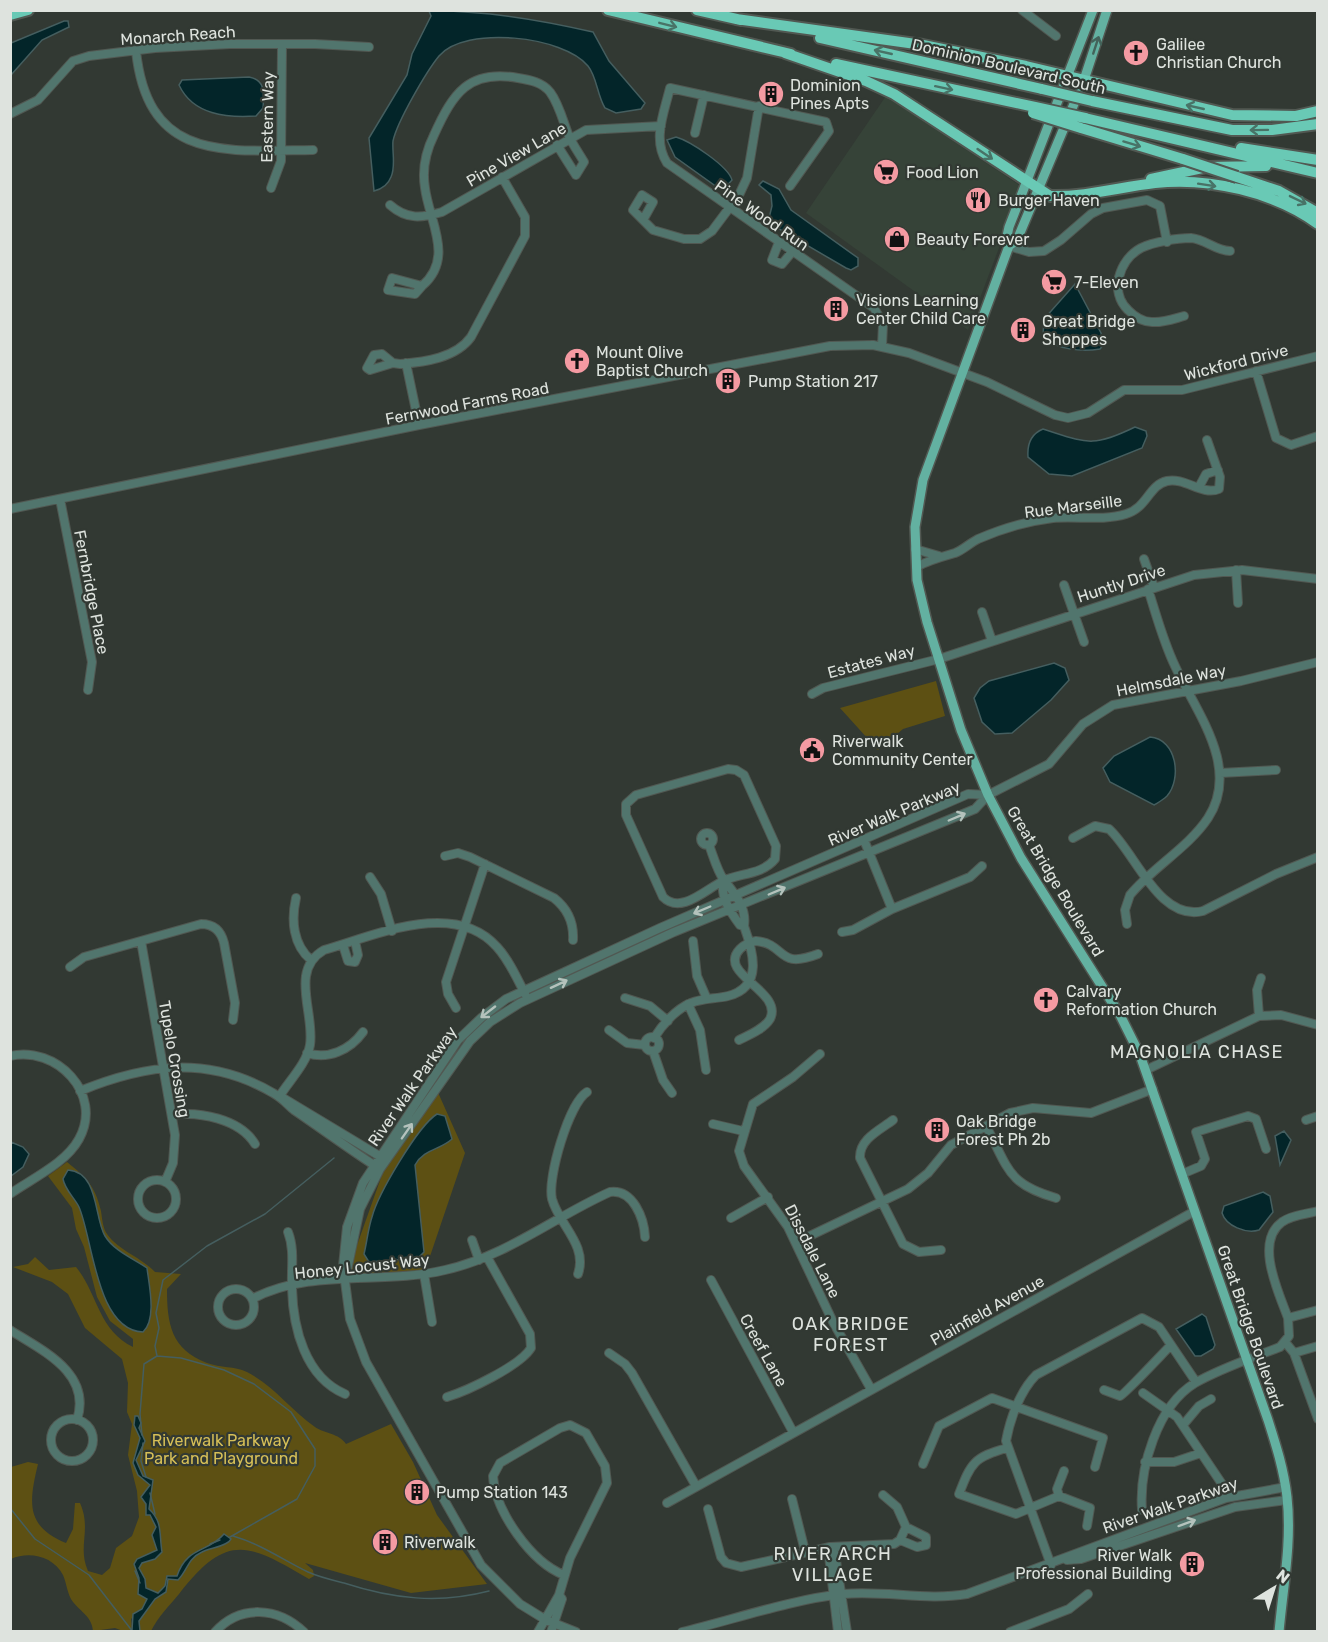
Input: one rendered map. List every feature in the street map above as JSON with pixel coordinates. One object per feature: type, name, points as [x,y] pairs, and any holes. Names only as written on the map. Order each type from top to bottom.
[{"type":"highway","points":[[10,15],[28,10]]},
{"type":"highway","name":"Dominion Boulevard South","points":[[608,10],[784,53],[983,97],[1083,123]]},
{"type":"highway","name":"Dominion Boulevard South","points":[[697,10],[1232,130],[1272,130],[1317,124]]},
{"type":"highway","points":[[736,19],[923,45],[1068,76],[1232,115],[1296,116],[1317,111]]},
{"type":"highway","points":[[784,53],[866,81],[894,94],[1050,196],[1073,197],[1207,167],[1250,165],[1305,170]]},
{"type":"highway","points":[[1272,116],[1317,105]]},
{"type":"highway","points":[[1083,123],[1102,121],[1317,160]]},
{"type":"highway","points":[[1102,121],[1317,173]]},
{"type":"highway","points":[[1083,123],[1280,191],[1317,213]]},
{"type":"highway","points":[[1107,190],[1171,182],[1203,184],[1278,202],[1317,224]]},
{"type":"main road","name":"Great Bridge Boulevard","points":[[1009,246],[1006,236],[1093,10]]},
{"type":"main road","name":"Great Bridge Boulevard","points":[[1107,10],[1084,80],[1017,240],[1009,246],[923,480],[917,511],[916,567],[919,591],[961,730],[988,795],[1020,858],[1120,1015],[1146,1070],[1196,1211],[1279,1456],[1286,1487],[1287,1553],[1279,1632]]},
{"type":"street","points":[[1022,10],[1056,36]]},
{"type":"street","name":"Monarch Reach","points":[[10,114],[38,100],[73,61],[89,56],[136,51],[282,44],[369,47]]},
{"type":"street","name":"Eastern Way","points":[[271,188],[279,170],[282,150],[282,44]]},
{"type":"street","points":[[136,51],[142,90],[154,111],[174,132],[214,149],[313,150]]},
{"type":"street","points":[[422,286],[437,262],[440,251],[424,182],[429,145],[459,92],[472,81],[495,75],[542,85],[553,98],[570,138],[584,162],[576,175],[557,146]]},
{"type":"street","name":"Pine Wood Run","points":[[704,95],[670,88],[659,145],[667,163],[874,308],[882,324],[882,346]]},
{"type":"street","points":[[695,133],[704,95],[821,120],[829,126],[829,131],[790,186]]},
{"type":"street","points":[[643,220],[653,230],[695,239],[712,231],[730,209],[747,178],[759,106]]},
{"type":"street","name":"Pine View Lane","points":[[431,215],[442,212],[570,138],[592,128],[661,126]]},
{"type":"street","points":[[393,363],[406,363],[450,354],[466,344],[524,239],[525,217],[502,177]]},
{"type":"street","points":[[1009,246],[1029,252],[1048,249],[1091,214],[1103,208],[1147,200],[1155,202],[1161,208],[1167,242]]},
{"type":"street","points":[[390,205],[412,217],[431,215]]},
{"type":"street","points":[[1184,316],[1161,322],[1140,320],[1124,306],[1118,292],[1121,272],[1138,250],[1167,242],[1191,238],[1218,249],[1230,251]]},
{"type":"street","points":[[779,242],[772,260],[782,264],[792,252]]},
{"type":"street","name":"Fernwood Farms Road","points":[[10,509],[419,425],[817,348],[846,345],[882,346],[962,372]]},
{"type":"street","name":"Wickford Drive","points":[[962,372],[1005,389],[1055,415],[1068,418],[1088,413],[1124,390],[1182,390],[1317,356]]},
{"type":"street","points":[[406,363],[419,425]]},
{"type":"street","points":[[1256,371],[1276,438],[1291,445],[1317,436]]},
{"type":"street","points":[[1207,440],[1218,470],[1222,484],[1220,489],[1213,492],[1199,487],[1206,474],[1218,470]]},
{"type":"street","name":"Rue Marseille","points":[[940,556],[957,552],[985,537],[1040,520],[1066,517],[1111,518],[1129,513],[1138,509],[1156,487],[1167,481],[1178,481],[1199,487]]},
{"type":"street","name":"Fernbridge Place","points":[[60,499],[92,662],[88,690]]},
{"type":"street","points":[[915,549],[940,556]]},
{"type":"street","points":[[916,567],[940,556]]},
{"type":"street","points":[[1127,924],[1125,910],[1128,898],[1209,817],[1219,791],[1220,773],[1211,740],[1170,654],[1144,559]]},
{"type":"street","points":[[1236,570],[1238,603]]},
{"type":"street","name":"Huntly Drive","points":[[939,658],[1194,575],[1236,570],[1317,579]]},
{"type":"street","points":[[1064,585],[1084,642]]},
{"type":"street","points":[[982,612],[992,641]]},
{"type":"street","name":"Estates Way","points":[[812,694],[823,688],[939,658]]},
{"type":"street","name":"Helmsdale Way","points":[[988,795],[1049,764],[1083,724],[1103,710],[1130,700],[1261,677],[1317,662]]},
{"type":"street","points":[[728,769],[743,773],[776,846],[777,854],[770,865],[745,876],[724,880],[683,902],[674,903],[666,900],[626,815],[628,801],[636,795],[728,769]]},
{"type":"street","points":[[1220,773],[1276,770]]},
{"type":"street","name":"River Walk Parkway","points":[[576,1632],[550,1622],[515,1600],[476,1557],[366,1362],[350,1319],[345,1279],[360,1209],[378,1156],[458,1040],[493,1008],[523,990],[968,794],[988,795]]},
{"type":"street","name":"River Walk Parkway","points":[[376,1167],[386,1161],[470,1041],[501,1014],[528,999],[730,910],[975,809],[988,795]]},
{"type":"street","points":[[1073,838],[1095,826],[1108,829],[1146,878],[1174,907],[1187,913],[1197,913],[1317,857]]},
{"type":"street","points":[[864,840],[892,909]]},
{"type":"street","points":[[645,1045],[649,1038],[654,1038],[668,1021],[688,1004],[736,993],[749,980],[755,961],[744,926],[741,906],[730,885],[724,880],[709,845]]},
{"type":"street","points":[[445,856],[464,854],[558,901],[570,918],[573,940]]},
{"type":"street","points":[[456,1008],[448,994],[446,982],[485,864]]},
{"type":"street","points":[[842,932],[853,930],[892,909],[970,877],[982,866]]},
{"type":"street","points":[[370,877],[381,894],[392,931]]},
{"type":"street","points":[[724,880],[722,887],[730,910],[744,926]]},
{"type":"street","points":[[296,897],[293,919],[297,942],[303,954],[311,960]]},
{"type":"street","points":[[279,1097],[307,1053],[311,1018],[305,977],[311,960],[324,950],[435,921],[465,926],[477,930],[497,946],[528,999]]},
{"type":"street","points":[[70,967],[84,957],[201,924],[217,929],[224,943],[235,1003],[234,1020]]},
{"type":"street","name":"Tupelo Crossing","points":[[141,940],[172,1115],[175,1150],[173,1163],[165,1182]]},
{"type":"street","points":[[343,945],[348,961],[355,962],[358,955],[355,941]]},
{"type":"street","points":[[693,941],[697,976],[707,999]]},
{"type":"street","points":[[739,1040],[763,1026],[771,1014],[768,1000],[740,973],[735,961],[739,950],[750,942],[769,944],[791,960],[803,960],[818,954]]},
{"type":"street","points":[[1259,1016],[1257,990],[1261,978]]},
{"type":"street","points":[[625,998],[650,1006],[668,1021]]},
{"type":"street","points":[[688,1004],[700,1030],[706,1070]]},
{"type":"street","points":[[1146,1070],[1259,1016],[1281,1015],[1317,1025]]},
{"type":"street","points":[[609,1030],[627,1043],[645,1045],[653,1051],[663,1080],[672,1093]]},
{"type":"street","points":[[307,1053],[328,1055],[353,1043],[363,1032]]},
{"type":"street","points":[[653,1051],[658,1045],[654,1038]]},
{"type":"street","name":"Dissdale Lane","points":[[820,1054],[793,1077],[758,1099],[750,1109],[739,1151],[741,1161],[768,1197],[796,1242],[833,1322],[871,1389]]},
{"type":"street","points":[[10,1056],[32,1055],[51,1060],[71,1075],[80,1090],[86,1114],[79,1140],[60,1160],[10,1194]]},
{"type":"street","points":[[80,1090],[122,1074],[163,1068],[187,1067],[221,1072],[251,1082],[292,1102],[386,1161]]},
{"type":"street","points":[[796,1242],[919,1182],[951,1145],[1010,1113],[1033,1108],[1091,1113],[1153,1089]]},
{"type":"street","points":[[578,1274],[580,1254],[553,1201],[552,1182],[573,1108],[578,1099],[587,1092]]},
{"type":"street","points":[[279,1097],[376,1167]]},
{"type":"street","points":[[172,1115],[195,1115],[220,1120],[240,1128],[255,1144]]},
{"type":"street","points":[[1182,1174],[1201,1166],[1205,1159],[1196,1132],[1248,1116],[1256,1119],[1266,1149]]},
{"type":"street","points":[[1306,1120],[1317,1116]]},
{"type":"street","points":[[893,1120],[866,1141],[860,1151],[860,1158],[906,1247],[919,1252],[941,1250]]},
{"type":"street","points":[[713,1124],[743,1131]]},
{"type":"street","points":[[986,1126],[1018,1182],[1035,1192],[1056,1198]]},
{"type":"street","points":[[156,1180],[165,1182],[176,1196],[176,1205],[170,1214],[153,1219],[145,1215],[139,1207],[137,1198],[140,1189],[147,1182],[156,1180]]},
{"type":"street","name":"Honey Locust Way","points":[[252,1299],[269,1291],[291,1286],[345,1279],[424,1274],[483,1259],[607,1193],[620,1192],[631,1199],[638,1211],[645,1237]]},
{"type":"street","points":[[731,1218],[768,1197]]},
{"type":"street","name":"Plainfield Avenue","points":[[667,1503],[1196,1211]]},
{"type":"street","points":[[1142,1510],[1145,1462],[1150,1446],[1170,1410],[1196,1382],[1285,1342],[1290,1329],[1288,1318],[1269,1269],[1273,1236],[1278,1226],[1286,1219],[1317,1211]]},
{"type":"street","points":[[288,1232],[292,1251],[291,1286],[298,1330],[307,1358],[328,1385],[345,1394]]},
{"type":"street","points":[[447,1397],[463,1392],[523,1358],[531,1348],[530,1334],[472,1240]]},
{"type":"street","points":[[424,1274],[432,1322]]},
{"type":"street","name":"Creef Lane","points":[[711,1281],[794,1432]]},
{"type":"street","points":[[233,1289],[248,1293],[252,1299],[253,1314],[242,1325],[227,1323],[218,1312],[221,1297],[233,1289]]},
{"type":"street","points":[[1288,1318],[1317,1310]]},
{"type":"street","points":[[1051,1565],[1008,1448],[1008,1431],[1028,1383],[1036,1375],[1142,1318],[1160,1328],[1196,1382]]},
{"type":"street","points":[[10,1330],[56,1359],[68,1371],[80,1400],[76,1420]]},
{"type":"street","points":[[1285,1342],[1294,1353],[1317,1419]]},
{"type":"street","points":[[1104,1390],[1120,1396],[1126,1394],[1145,1370],[1171,1345]]},
{"type":"street","points":[[1294,1353],[1317,1346]]},
{"type":"street","points":[[609,1353],[625,1364],[632,1373],[696,1486]]},
{"type":"street","points":[[1143,1393],[1170,1410],[1184,1425],[1222,1484]]},
{"type":"street","points":[[923,1464],[936,1430],[946,1421],[992,1398],[1103,1438],[1095,1467]]},
{"type":"street","points":[[1184,1425],[1199,1406],[1211,1399]]},
{"type":"street","points":[[76,1420],[88,1427],[93,1441],[87,1454],[75,1461],[68,1461],[52,1449],[51,1436],[58,1424],[76,1420]]},
{"type":"street","points":[[551,1632],[550,1622],[564,1575],[606,1487],[608,1477],[586,1433],[578,1426],[568,1425],[500,1463],[493,1476],[507,1516],[518,1535],[536,1556],[564,1575]]},
{"type":"street","points":[[1008,1448],[975,1461],[969,1467],[959,1494],[1016,1514],[1059,1496],[1090,1508],[1087,1526]]},
{"type":"street","points":[[1145,1462],[1174,1462],[1201,1453]]},
{"type":"street","points":[[1059,1496],[1058,1489],[1064,1471]]},
{"type":"street","name":"River Walk Parkway","points":[[1066,1560],[1079,1551],[1226,1498],[1286,1487]]},
{"type":"street","points":[[883,1495],[897,1507],[906,1527],[926,1537],[926,1545],[917,1547],[900,1540]]},
{"type":"street","points":[[792,1499],[805,1551]]},
{"type":"street","name":"River Walk Parkway","points":[[682,1632],[842,1594],[954,1596],[981,1591],[1066,1560],[1081,1559],[1235,1507],[1287,1500]]},
{"type":"street","points":[[708,1509],[721,1557],[734,1567],[830,1547],[887,1546],[900,1540],[906,1527]]},
{"type":"street","points":[[830,1547],[834,1554],[847,1632]]},
{"type":"street","points":[[830,1547],[832,1596],[838,1632]]},
{"type":"street","points":[[1010,1632],[1068,1609],[1088,1594]]},
{"type":"street","points":[[215,1632],[237,1616],[261,1611],[285,1617],[304,1632]]},
{"type":"street","points":[[538,1632],[550,1622]]},
{"type":"shaded area","points":[[886,96],[1022,187],[968,330],[806,213]]},
{"type":"green space","points":[[936,681],[945,716],[903,729],[878,750],[840,708]]},
{"type":"green space","points":[[436,1088],[465,1153],[424,1274],[345,1279],[383,1172]]},
{"type":"green space","name":"Riverwalk Parkway Park and Playground","points":[[67,1162],[85,1178],[93,1189],[99,1202],[105,1229],[112,1240],[155,1272],[181,1274],[167,1289],[170,1324],[179,1343],[195,1357],[207,1363],[242,1370],[256,1377],[315,1427],[340,1438],[346,1444],[391,1424],[413,1462],[437,1515],[487,1584],[411,1593],[305,1563],[313,1570],[314,1576],[309,1579],[270,1557],[239,1550],[225,1553],[211,1560],[196,1574],[151,1631],[139,1631],[139,1621],[155,1600],[166,1592],[167,1586],[131,1619],[132,1631],[115,1628],[93,1631],[88,1618],[71,1599],[63,1575],[53,1563],[40,1557],[25,1555],[11,1559],[11,1467],[28,1462],[38,1464],[33,1490],[33,1511],[43,1529],[66,1543],[73,1529],[75,1503],[80,1503],[85,1522],[84,1554],[88,1571],[102,1575],[110,1568],[116,1548],[132,1536],[139,1517],[137,1491],[128,1455],[132,1424],[127,1412],[128,1383],[122,1359],[85,1328],[68,1294],[52,1282],[13,1267],[28,1264],[35,1257],[49,1270],[76,1267],[112,1331],[133,1347],[133,1339],[110,1321],[97,1297],[84,1247],[76,1229],[72,1208],[48,1176]]},
{"type":"water","points":[[429,11],[470,12],[511,17],[593,32],[609,61],[645,103],[641,109],[616,113],[605,108],[588,66],[576,56],[558,47],[514,38],[470,40],[452,46],[439,56],[427,73],[406,110],[393,141],[393,169],[390,180],[374,191],[369,138],[407,75],[412,54],[431,16]]},
{"type":"water","points":[[68,21],[69,27],[42,40],[11,75],[11,43]]},
{"type":"water","points":[[249,77],[258,81],[263,88],[263,108],[256,116],[223,115],[202,109],[185,95],[179,85],[182,80]]},
{"type":"water","points":[[676,137],[699,149],[724,168],[732,180],[724,189],[717,187],[675,157],[667,140]]},
{"type":"water","points":[[763,181],[779,189],[791,210],[858,258],[858,266],[851,270],[846,268],[774,226],[769,218],[772,206],[771,195],[759,185]]},
{"type":"water","points":[[1075,284],[1101,333],[1104,344],[1100,349],[1070,349],[1048,341],[1043,336],[1044,319]]},
{"type":"water","points":[[1135,427],[1146,431],[1147,436],[1142,448],[1072,476],[1049,474],[1028,457],[1031,440],[1043,429],[1070,438],[1099,441]]},
{"type":"water","points":[[1054,663],[1065,668],[1069,680],[1051,700],[1012,733],[995,734],[982,722],[974,698],[980,688],[989,681]]},
{"type":"water","points":[[1150,737],[1159,739],[1166,745],[1171,752],[1175,770],[1172,789],[1154,805],[1110,782],[1103,768],[1114,756]]},
{"type":"water","points":[[437,1114],[445,1116],[452,1139],[427,1153],[415,1165],[424,1252],[418,1258],[369,1262],[364,1254],[369,1226],[376,1206],[390,1177],[410,1146]]},
{"type":"water","points":[[1284,1131],[1291,1140],[1280,1165],[1275,1136]]},
{"type":"water","points":[[11,1142],[23,1147],[29,1154],[23,1167],[11,1176]]},
{"type":"water","points":[[68,1170],[78,1173],[90,1187],[102,1228],[109,1241],[147,1268],[151,1311],[150,1319],[143,1332],[127,1327],[115,1316],[106,1300],[79,1207],[64,1183],[63,1179]]},
{"type":"water","points":[[1263,1192],[1270,1196],[1273,1212],[1259,1230],[1248,1231],[1237,1228],[1224,1218],[1222,1213],[1224,1206]]},
{"type":"water","points":[[1202,1314],[1206,1317],[1215,1345],[1213,1349],[1201,1356],[1195,1356],[1176,1329]]},
{"type":"water","points":[[135,1416],[138,1416],[141,1423],[139,1428],[145,1441],[136,1460],[143,1476],[153,1480],[149,1509],[157,1519],[162,1552],[155,1559],[142,1563],[139,1568],[145,1579],[146,1588],[158,1593],[165,1586],[167,1576],[177,1576],[186,1559],[224,1534],[231,1539],[197,1555],[190,1561],[178,1580],[168,1579],[166,1592],[155,1599],[139,1621],[140,1631],[127,1632],[132,1630],[133,1614],[142,1609],[147,1599],[138,1594],[139,1578],[134,1564],[137,1559],[157,1550],[152,1535],[156,1527],[150,1515],[146,1515],[146,1504],[141,1497],[150,1485],[138,1475],[133,1463],[140,1438],[134,1425]]},
{"type":"waterway","points":[[157,1356],[155,1346],[159,1328],[156,1313],[163,1280],[207,1246],[265,1214],[334,1158]]},
{"type":"waterway","points":[[142,1435],[140,1414],[144,1364],[157,1356],[181,1358],[224,1370],[254,1384],[291,1412],[315,1449],[315,1466],[297,1499],[230,1537]]},
{"type":"waterway","points":[[143,1443],[141,1461],[146,1477]]},
{"type":"waterway","points":[[150,1493],[155,1514]]},
{"type":"waterway","points":[[10,1508],[35,1539],[89,1575],[133,1632]]},
{"type":"waterway","points":[[233,1536],[312,1574],[380,1593],[434,1598],[489,1591]]},
{"type":"waterway","points":[[210,1544],[220,1540]]},
{"type":"waterway","points":[[135,1571],[140,1583]]},
{"type":"place","name":"Galilee Christian Church","points":[[1136,53]]},
{"type":"place","name":"Dominion Pines Apts","points":[[771,94]]},
{"type":"place","name":"Food Lion","points":[[886,172]]},
{"type":"place","name":"Burger Haven","points":[[978,200]]},
{"type":"place","name":"Beauty Forever","points":[[897,239]]},
{"type":"place","name":"7-Eleven","points":[[1054,282]]},
{"type":"place","name":"Visions Learning Center Child Care","points":[[836,309]]},
{"type":"place","name":"Great Bridge Shoppes","points":[[1023,330]]},
{"type":"place","name":"Mount Olive Baptist Church","points":[[577,361]]},
{"type":"place","name":"Pump Station 217","points":[[728,381]]},
{"type":"place","name":"Riverwalk Community Center","points":[[812,750]]},
{"type":"place","name":"Calvary Reformation Church","points":[[1046,1000]]},
{"type":"place","name":"Oak Bridge Forest Ph 2b","points":[[937,1130]]},
{"type":"place","name":"Pump Station 143","points":[[417,1492]]},
{"type":"place","name":"Riverwalk","points":[[385,1542]]},
{"type":"place","name":"River Walk Professional Building","points":[[1192,1564]]},
{"type":"district","name":"MAGNOLIA CHASE","points":[[1197,1052]]},
{"type":"district","name":"OAK BRIDGE FOREST","points":[[851,1334]]},
{"type":"district","name":"RIVER ARCH VILLAGE","points":[[833,1564]]}]
